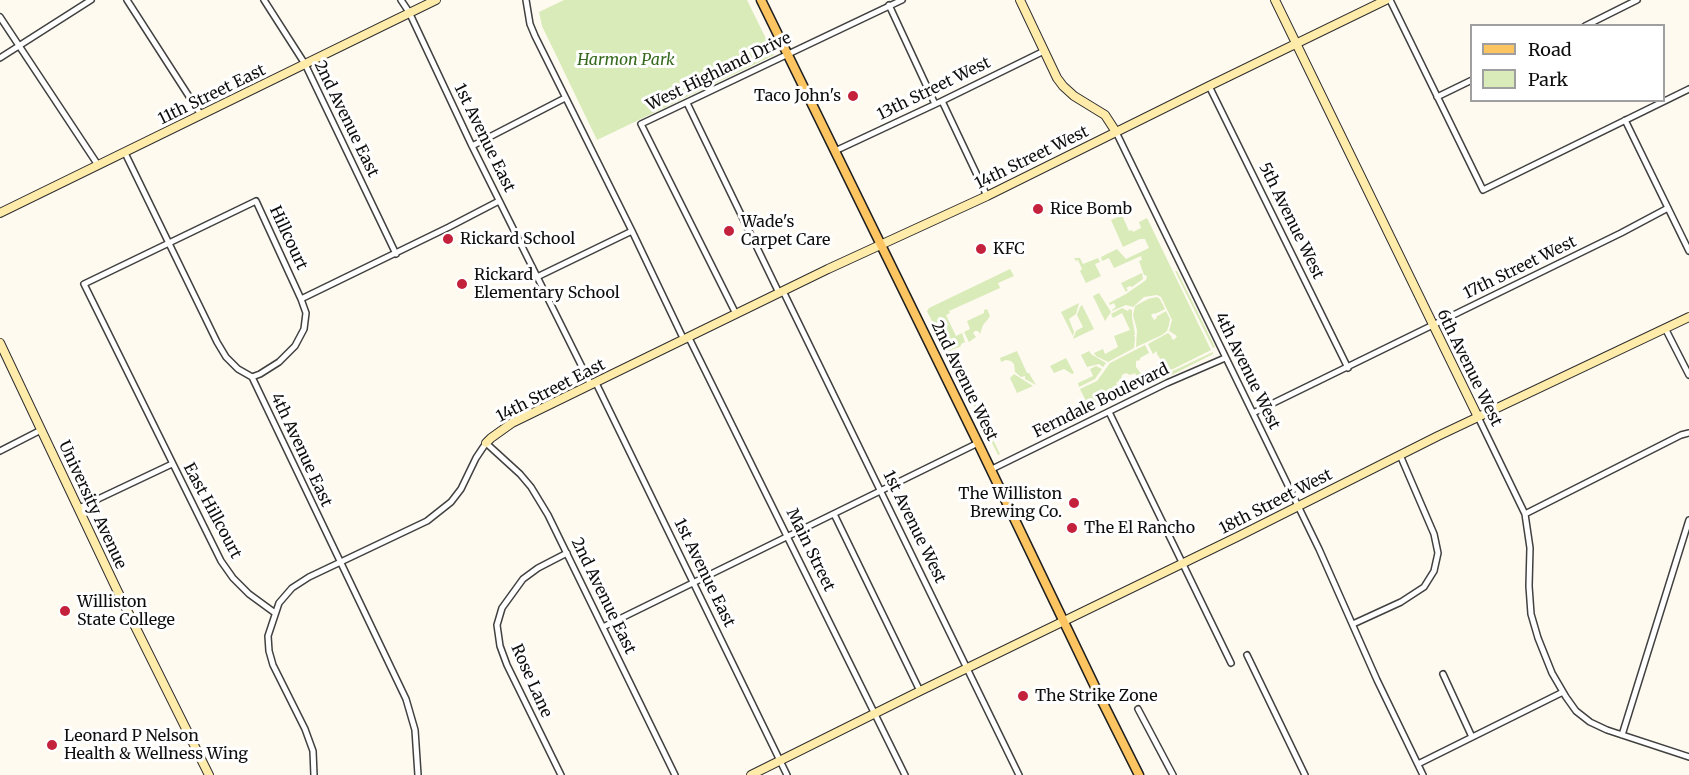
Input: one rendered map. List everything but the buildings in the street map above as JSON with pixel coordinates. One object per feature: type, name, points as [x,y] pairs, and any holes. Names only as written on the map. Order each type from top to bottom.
[{"type":"main road","name":"2nd Avenue West","points":[[761,0],[1139,775]]},
{"type":"street","points":[[0,58],[92,0]]},
{"type":"street","points":[[127,0],[201,115]]},
{"type":"street","name":"2nd Avenue East","points":[[264,0],[305,64],[396,254]]},
{"type":"street","name":"1st Avenue East","points":[[401,0],[499,201],[693,583],[787,775]]},
{"type":"street","name":"11th Street East","points":[[0,213],[436,0]]},
{"type":"street","name":"Main Street","points":[[526,0],[533,30],[565,98],[788,537],[905,775]]},
{"type":"street","name":"West Highland Drive","points":[[736,314],[641,124],[902,0]]},
{"type":"street","name":"4th Avenue West","points":[[1020,0],[1057,78],[1074,96],[1105,115],[1116,132],[1298,506],[1423,775]]},
{"type":"street","name":"6th Avenue West","points":[[1275,0],[1525,514],[1530,548],[1531,614],[1552,673],[1576,711],[1590,722],[1689,757]]},
{"type":"street","points":[[1388,0],[1483,190],[1662,102]]},
{"type":"street","name":"14th Street West","points":[[687,339],[781,292],[987,196],[1388,0]]},
{"type":"street","points":[[1589,24],[1637,0]]},
{"type":"street","points":[[889,5],[935,104]]},
{"type":"street","points":[[0,17],[98,165]]},
{"type":"street","name":"13th Street West","points":[[835,151],[1044,51]]},
{"type":"street","points":[[1437,97],[1470,82]]},
{"type":"street","name":"5th Avenue West","points":[[1209,86],[1348,368]]},
{"type":"street","points":[[1665,101],[1689,89]]},
{"type":"street","points":[[472,146],[565,98]]},
{"type":"street","points":[[942,101],[987,196]]},
{"type":"street","name":"1st Avenue West","points":[[687,103],[881,491],[1019,775]]},
{"type":"street","points":[[1625,120],[1689,251]]},
{"type":"street","name":"4th Avenue East","points":[[124,153],[217,342],[226,357],[238,369],[252,377],[406,699],[415,730],[418,775]]},
{"type":"street","name":"Hillcourt","points":[[84,284],[255,201],[302,299],[306,313],[304,329],[295,346],[279,362],[252,377]]},
{"type":"street","points":[[302,299],[499,201]]},
{"type":"street","name":"17th Street West","points":[[1253,413],[1434,326],[1668,208]]},
{"type":"street","points":[[537,276],[632,231]]},
{"type":"street","name":"East Hillcourt","points":[[84,284],[221,561],[233,578],[249,594],[275,613]]},
{"type":"street","name":"18th Street West","points":[[751,775],[1400,455],[1689,316]]},
{"type":"street","points":[[1665,328],[1689,375]]},
{"type":"street","name":"14th Street East","points":[[275,613],[279,603],[292,588],[309,577],[427,521],[451,502],[461,489],[486,443],[512,423],[687,339]]},
{"type":"street","name":"University Avenue","points":[[0,343],[117,590],[209,775]]},
{"type":"street","name":"Ferndale Boulevard","points":[[990,470],[1167,383],[1225,358]]},
{"type":"street","points":[[1109,412],[1231,663]]},
{"type":"street","points":[[0,451],[41,430]]},
{"type":"street","points":[[1525,514],[1689,433]]},
{"type":"street","name":"2nd Avenue East","points":[[486,443],[520,474],[548,515],[675,775]]},
{"type":"street","points":[[603,627],[978,443]]},
{"type":"street","points":[[1353,624],[1401,602],[1424,587],[1434,571],[1438,553],[1434,534],[1400,455]]},
{"type":"street","points":[[79,508],[172,464]]},
{"type":"street","points":[[834,514],[920,690]]},
{"type":"street","points":[[1622,735],[1689,520]]},
{"type":"street","name":"Rose Lane","points":[[561,775],[507,665],[500,646],[497,625],[502,608],[523,579],[538,568],[567,554]]},
{"type":"street","points":[[275,613],[268,636],[269,651],[273,665],[313,751],[314,775]]},
{"type":"street","points":[[1247,655],[1305,775]]},
{"type":"street","points":[[1443,674],[1472,737]]},
{"type":"street","points":[[1418,764],[1563,692]]},
{"type":"street","points":[[1138,709],[1173,775]]},
{"type":"green space","name":"Harmon Park","points":[[564,0],[747,0],[774,55],[597,140],[542,26],[539,12]]},
{"type":"green space","points":[[1122,215],[1129,231],[1133,232],[1141,228],[1139,222],[1147,218],[1211,350],[1157,377],[1156,366],[1163,363],[1157,351],[1153,354],[1148,344],[1168,333],[1174,340],[1177,336],[1169,331],[1172,320],[1161,297],[1157,295],[1144,297],[1133,307],[1126,305],[1112,311],[1116,307],[1114,303],[1110,305],[1109,303],[1146,280],[1147,276],[1144,275],[1139,261],[1142,260],[1141,256],[1114,268],[1109,258],[1102,261],[1101,257],[1117,249],[1126,259],[1149,248],[1145,239],[1123,247],[1111,220]]},
{"type":"green space","points":[[1074,258],[1080,258],[1083,264],[1098,258],[1100,262],[1095,264],[1101,276],[1086,283],[1078,260]]},
{"type":"green space","points":[[1010,269],[1014,276],[998,283],[1000,288],[949,311],[950,313],[946,315],[956,336],[962,333],[965,342],[947,352],[927,311],[929,308]]},
{"type":"green space","points":[[1175,271],[1177,271],[1215,347],[1213,348]]},
{"type":"green space","points":[[1142,273],[1143,279],[1132,287],[1126,288],[1128,290],[1126,292],[1121,283]]},
{"type":"green space","points":[[1099,293],[1111,312],[1105,321],[1093,296]]},
{"type":"green space","points":[[1157,297],[1165,309],[1151,315],[1154,320],[1166,311],[1170,319],[1167,331],[1136,347],[1137,330],[1133,315],[1135,306]]},
{"type":"green space","points":[[1079,303],[1076,314],[1069,319],[1074,332],[1073,336],[1061,312]]},
{"type":"green space","points":[[1082,305],[1094,329],[1073,339],[1076,331],[1083,327],[1077,315]]},
{"type":"green space","points":[[1122,308],[1132,310],[1134,348],[1108,362],[1094,353],[1103,349],[1105,354],[1118,347],[1114,336],[1130,330],[1122,313],[1113,318],[1111,314]]},
{"type":"green space","points":[[987,309],[990,316],[980,334],[975,331],[973,333],[976,337],[969,342],[964,332],[970,329],[967,321],[984,313]]},
{"type":"green space","points":[[1145,345],[1149,353],[1136,361],[1136,367],[1142,375],[1149,371],[1155,378],[1140,385],[1135,373],[1130,375],[1126,373],[1116,383],[1122,394],[1092,408],[1089,407],[1080,389],[1097,381],[1110,363]]},
{"type":"green space","points":[[1017,351],[1027,373],[1036,385],[1025,379],[1025,376],[1021,377],[1015,372],[1011,361],[1001,362],[1000,358]]},
{"type":"green space","points":[[1089,351],[1106,363],[1103,367],[1099,364],[1087,367],[1081,355]]},
{"type":"green space","points":[[1213,352],[1160,381],[1158,378]]},
{"type":"green space","points":[[1066,358],[1074,373],[1064,369],[1054,373],[1050,366]]},
{"type":"green space","points":[[956,364],[1000,454],[998,455],[954,365]]},
{"type":"green space","points":[[1096,366],[1102,369],[1095,379],[1079,387],[1078,383],[1093,376],[1090,369]]},
{"type":"green space","points":[[1014,374],[1033,386],[1017,393],[1010,378]]},
{"type":"place","name":"Taco John's","points":[[853,96]]},
{"type":"place","name":"Rice Bomb","points":[[1038,209]]},
{"type":"place","name":"Wade's Carpet Care","points":[[729,231]]},
{"type":"place","name":"Rickard School","points":[[448,239]]},
{"type":"place","name":"KFC","points":[[981,249]]},
{"type":"place","name":"Rickard Elementary School","points":[[462,284]]},
{"type":"place","name":"The Williston Brewing Co.","points":[[1074,503]]},
{"type":"place","name":"The El Rancho","points":[[1072,528]]},
{"type":"place","name":"Williston State College","points":[[65,611]]},
{"type":"place","name":"The Strike Zone","points":[[1023,696]]},
{"type":"place","name":"Leonard P Nelson Health & Wellness Wing","points":[[52,745]]}]
